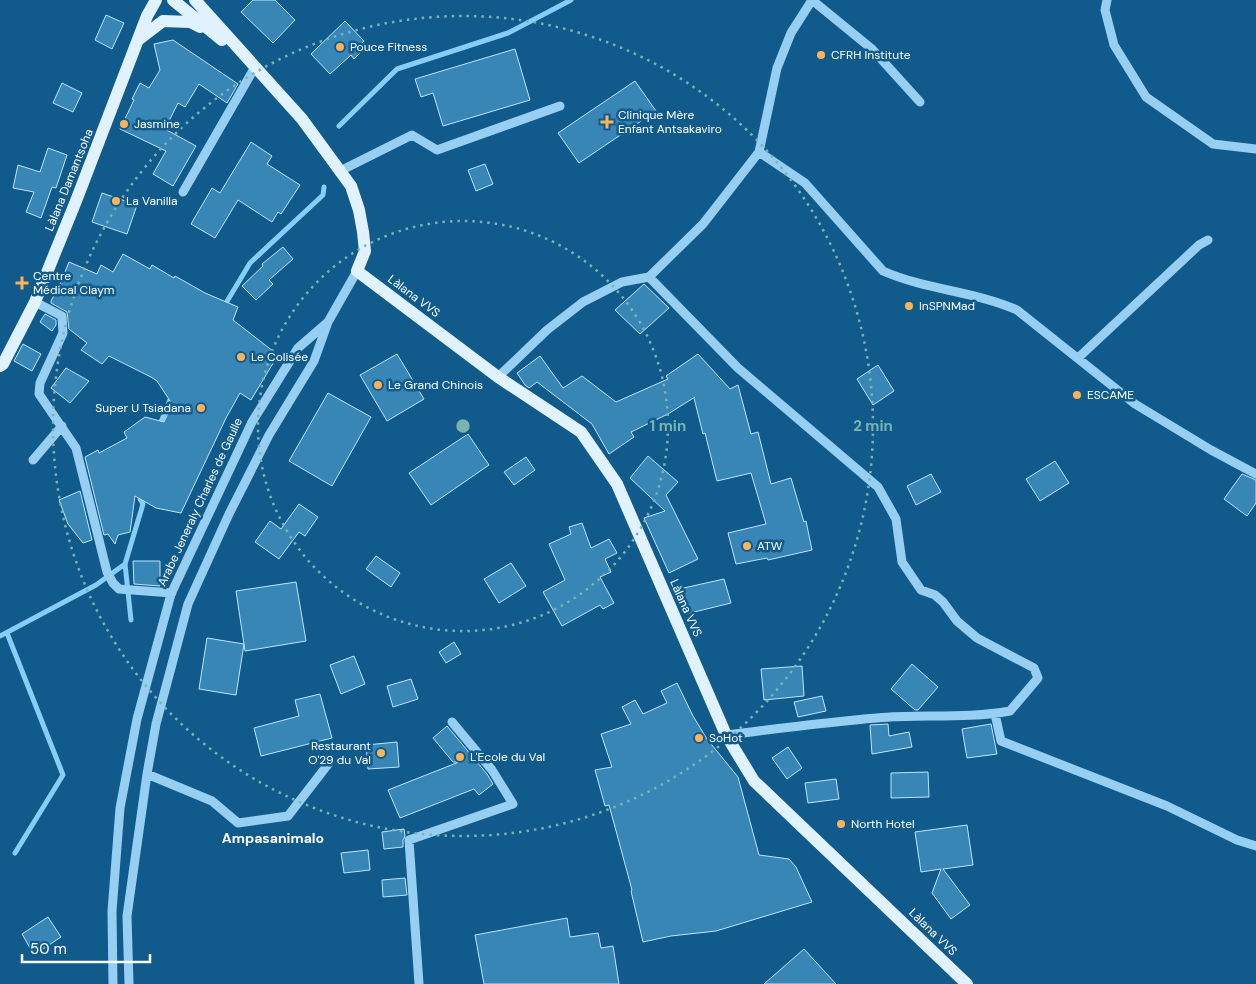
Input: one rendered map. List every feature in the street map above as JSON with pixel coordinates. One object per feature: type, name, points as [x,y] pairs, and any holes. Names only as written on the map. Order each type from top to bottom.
[{"type":"main road","name":"Làlana Damantsoha","points":[[0,366],[3,364],[35,302],[147,16],[156,0]]},
{"type":"main road","name":"Arabe Jeneraly Charles de Gaulle","points":[[173,0],[255,67]]},
{"type":"main road","name":"Arabe Jeneraly Charles de Gaulle","points":[[195,0],[302,119],[350,186],[360,210],[363,232],[364,251],[357,271]]},
{"type":"main road","points":[[138,40],[163,20],[190,22],[223,40]]},
{"type":"main road","name":"Làlana VVS","points":[[357,271],[498,377],[581,432],[617,484],[726,735],[754,781],[967,984]]},
{"type":"street","points":[[498,377],[547,330],[583,302],[622,282],[649,277],[703,224],[759,152],[778,68],[791,33],[812,0],[872,49],[920,102]]},
{"type":"street","points":[[1107,0],[1105,10],[1114,46],[1146,97],[1213,144],[1256,148]]},
{"type":"street","points":[[183,192],[255,67]]},
{"type":"street","points":[[340,171],[412,136],[437,150],[560,106]]},
{"type":"street","points":[[759,152],[805,183],[883,271],[900,279],[997,301],[1017,310],[1135,404],[1211,450],[1256,474]]},
{"type":"street","points":[[1078,358],[1199,244],[1208,240]]},
{"type":"street","name":"Arabe Jeneraly Charles de Gaulle","points":[[128,984],[127,916],[147,774],[156,724],[188,604],[268,435],[314,361],[328,322],[357,271]]},
{"type":"street","points":[[649,277],[738,368],[878,486],[896,519],[902,562],[921,590],[935,595],[943,602],[957,621],[977,638],[1034,668],[1038,678],[1010,711],[995,714],[955,717],[925,715],[877,718],[726,735]]},
{"type":"street","points":[[35,302],[66,317],[63,333],[40,383],[40,394],[76,448],[107,572],[116,586],[172,593]]},
{"type":"street","name":"Arabe Jeneraly Charles de Gaulle","points":[[113,984],[112,911],[120,808],[137,719],[172,593],[193,544],[252,422],[298,348],[328,322]]},
{"type":"street","points":[[33,460],[62,426]]},
{"type":"street","points":[[995,714],[1001,741],[1167,806],[1237,840],[1256,846]]},
{"type":"street","points":[[419,984],[409,840],[513,804],[492,770],[452,722]]},
{"type":"street","points":[[147,774],[212,801],[238,823],[288,816],[329,763]]},
{"type":"building","points":[[253,0],[275,0],[295,20],[273,43],[241,12]]},
{"type":"building","points":[[106,15],[124,23],[112,49],[95,40]]},
{"type":"building","name":"Pouce Fitness","points":[[345,21],[364,41],[360,45],[364,49],[354,59],[351,55],[330,74],[311,54]]},
{"type":"building","points":[[173,40],[238,84],[227,103],[199,84],[185,107],[178,103],[165,129],[196,146],[173,186],[153,174],[166,151],[120,129],[140,83],[149,88],[160,70],[154,44]]},
{"type":"building","points":[[515,49],[530,100],[443,126],[433,93],[421,97],[415,79]]},
{"type":"building","name":"Clinique Mère Enfant Antsakaviro","points":[[635,81],[656,111],[579,163],[558,133]]},
{"type":"building","points":[[62,83],[82,93],[73,112],[53,103]]},
{"type":"building","points":[[251,142],[272,156],[267,164],[300,185],[281,214],[278,212],[272,222],[238,200],[215,238],[191,224],[212,188],[220,193]]},
{"type":"building","points":[[48,148],[67,155],[56,188],[52,187],[41,218],[26,212],[34,192],[13,188],[18,165],[40,172]]},
{"type":"building","points":[[485,164],[493,184],[476,191],[468,170]]},
{"type":"building","points":[[102,193],[137,205],[127,234],[92,222]]},
{"type":"building","points":[[283,247],[293,259],[269,280],[273,284],[256,300],[242,286],[263,266],[262,264]]},
{"type":"building","points":[[123,254],[150,269],[152,265],[174,278],[175,276],[205,293],[238,307],[233,320],[278,355],[251,400],[240,393],[226,418],[181,513],[156,508],[135,496],[130,532],[118,535],[115,544],[108,534],[104,535],[85,457],[98,450],[99,453],[127,438],[124,432],[145,417],[164,422],[172,404],[157,381],[151,377],[109,356],[102,364],[81,350],[87,343],[69,329],[67,312],[51,303],[51,301],[69,262],[97,274],[101,265],[113,272]]},
{"type":"building","points":[[644,284],[669,308],[640,334],[615,310]]},
{"type":"building","points":[[45,314],[56,320],[56,325],[52,331],[40,322]]},
{"type":"building","points":[[23,344],[41,354],[32,371],[14,361]]},
{"type":"building","points":[[397,354],[424,399],[387,421],[360,375]]},
{"type":"building","points":[[698,354],[730,389],[738,385],[751,434],[758,432],[771,484],[791,478],[804,522],[806,521],[812,550],[768,560],[767,558],[736,564],[728,533],[766,524],[751,473],[717,481],[705,433],[703,434],[695,397],[668,414],[631,432],[634,437],[609,454],[592,424],[537,382],[529,388],[517,373],[540,356],[563,388],[582,376],[616,402],[668,379],[666,376]]},
{"type":"building","points":[[878,365],[894,391],[873,405],[857,379]]},
{"type":"building","points":[[66,368],[89,381],[70,403],[51,388]]},
{"type":"building","points":[[328,393],[371,417],[332,486],[289,461]]},
{"type":"building","points":[[468,434],[489,465],[431,505],[409,473]]},
{"type":"building","points":[[648,456],[678,482],[666,495],[698,559],[669,573],[644,518],[665,511],[630,478]]},
{"type":"building","points":[[526,457],[535,470],[514,485],[504,472]]},
{"type":"building","points":[[1055,461],[1069,483],[1040,501],[1026,479]]},
{"type":"building","points":[[931,474],[941,492],[916,505],[907,486]]},
{"type":"building","points":[[1242,474],[1256,480],[1256,503],[1247,516],[1224,499]]},
{"type":"building","points":[[80,491],[92,540],[83,543],[68,524],[59,500]]},
{"type":"building","points":[[299,504],[318,517],[305,536],[299,532],[279,559],[255,542],[270,521],[281,529]]},
{"type":"building","points":[[582,523],[591,548],[609,539],[617,553],[605,559],[611,572],[600,577],[614,603],[603,609],[600,605],[562,626],[543,592],[565,580],[549,544],[571,534],[569,527]]},
{"type":"building","points":[[376,556],[400,573],[391,587],[366,569]]},
{"type":"building","points":[[133,561],[160,561],[160,586],[134,584]]},
{"type":"building","points":[[511,563],[526,586],[499,603],[484,579]]},
{"type":"building","points":[[724,579],[731,603],[686,614],[679,589]]},
{"type":"building","points":[[296,582],[306,641],[245,651],[236,591]]},
{"type":"building","points":[[207,638],[244,644],[236,695],[199,689]]},
{"type":"building","points":[[454,642],[461,654],[446,663],[439,652]]},
{"type":"building","points":[[354,656],[365,684],[341,694],[330,665]]},
{"type":"building","points":[[912,664],[938,687],[918,710],[915,710],[891,689]]},
{"type":"building","points":[[802,666],[804,696],[764,700],[761,669]]},
{"type":"building","points":[[411,679],[418,699],[393,707],[387,686]]},
{"type":"building","points":[[677,683],[707,739],[738,777],[759,855],[789,859],[796,867],[812,902],[716,931],[671,936],[643,942],[632,890],[609,805],[605,806],[595,770],[612,767],[601,734],[631,724],[622,707],[635,700],[643,714],[667,703],[661,691]]},
{"type":"building","points":[[320,694],[332,738],[261,756],[254,728],[299,716],[295,700]]},
{"type":"building","points":[[822,696],[826,711],[798,717],[794,702]]},
{"type":"building","points":[[888,724],[889,736],[909,732],[912,747],[872,754],[870,725]]},
{"type":"building","points":[[991,724],[997,754],[967,758],[962,729]]},
{"type":"building","points":[[447,726],[487,774],[493,784],[479,795],[474,789],[400,818],[388,790],[459,762],[453,762],[433,738]]},
{"type":"building","points":[[397,742],[399,767],[368,769],[366,745]]},
{"type":"building","points":[[788,747],[802,768],[787,779],[772,758]]},
{"type":"building","points":[[928,772],[929,797],[891,798],[891,773]]},
{"type":"building","points":[[836,779],[839,799],[808,803],[805,783]]},
{"type":"building","points":[[967,825],[973,865],[943,869],[970,905],[951,919],[932,893],[941,869],[921,872],[915,832]]},
{"type":"building","points":[[404,829],[403,847],[384,849],[382,832]]},
{"type":"building","points":[[368,850],[370,870],[344,873],[341,853]]},
{"type":"building","points":[[405,878],[407,895],[383,897],[382,880]]},
{"type":"building","points":[[48,917],[61,937],[34,955],[22,934]]},
{"type":"building","points":[[567,918],[570,937],[598,933],[601,948],[613,946],[619,984],[484,984],[475,935]]},
{"type":"building","points":[[804,949],[836,984],[764,984]]},
{"type":"waterway","points":[[339,126],[397,69],[508,33],[571,0]]},
{"type":"waterway","points":[[223,308],[250,263],[323,195],[324,187]]},
{"type":"waterway","points":[[159,427],[172,395]]},
{"type":"waterway","points":[[131,620],[125,564],[143,504],[140,499],[141,493]]},
{"type":"waterway","points":[[0,636],[96,585],[125,564]]},
{"type":"waterway","points":[[7,633],[63,775],[15,853]]},
{"type":"place","name":"Pouce Fitness","points":[[340,47]]},
{"type":"place","name":"CFRH Institute","points":[[821,55]]},
{"type":"place","name":"Clinique Mère Enfant Antsakaviro","points":[[607,122]]},
{"type":"place","name":"Jasmine","points":[[124,124]]},
{"type":"place","name":"La Vanilla","points":[[116,201]]},
{"type":"place","name":"Centre Médical Claym","points":[[22,283]]},
{"type":"place","name":"InSPNMad","points":[[909,306]]},
{"type":"place","name":"Le Colisée","points":[[241,357]]},
{"type":"place","name":"Le Grand Chinois","points":[[378,385]]},
{"type":"place","name":"ESCAME","points":[[1077,395]]},
{"type":"place","name":"Super U Tsiadana","points":[[201,408]]},
{"type":"place","name":"ATW","points":[[747,546]]},
{"type":"place","name":"SoHot","points":[[699,738]]},
{"type":"place","name":"Restaurant O'29 du Val","points":[[381,753]]},
{"type":"place","name":"L'Ecole du Val","points":[[460,757]]},
{"type":"place","name":"North Hotel","points":[[841,824]]},
{"type":"district","name":"Ampasanimalo","points":[[273,838]]}]
